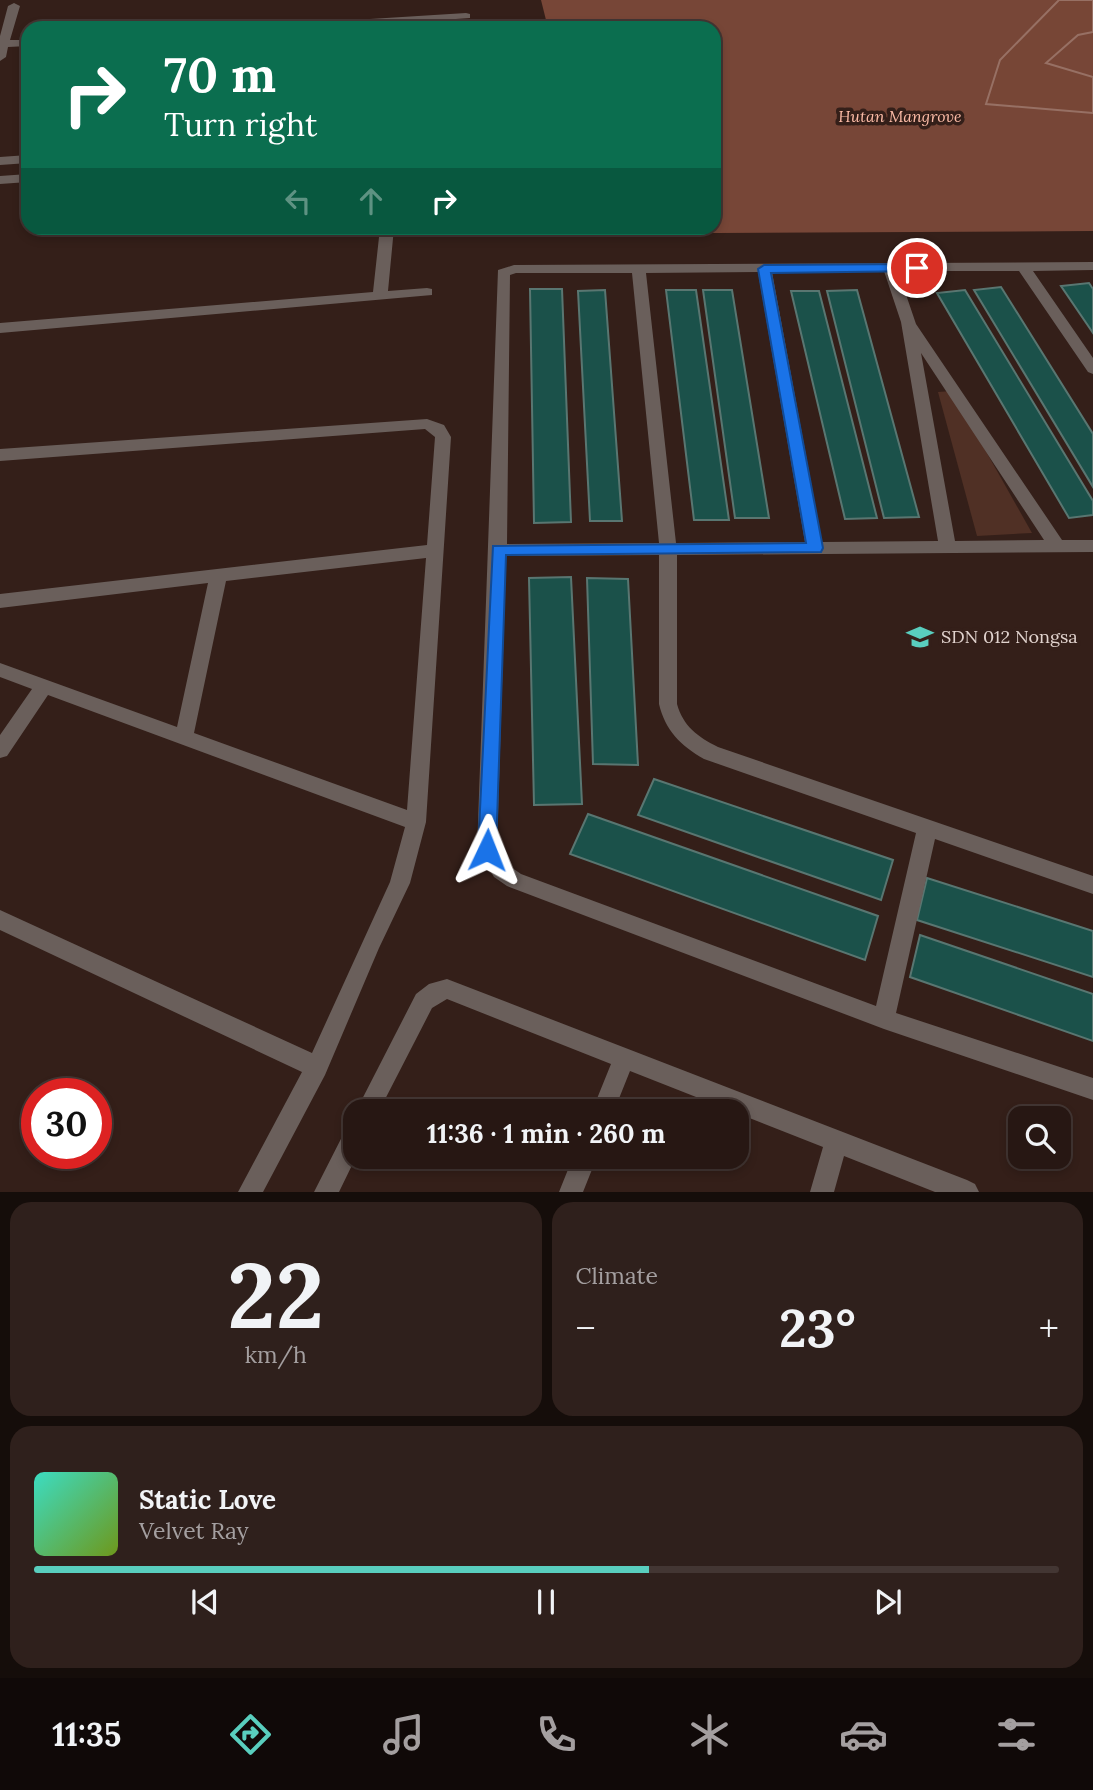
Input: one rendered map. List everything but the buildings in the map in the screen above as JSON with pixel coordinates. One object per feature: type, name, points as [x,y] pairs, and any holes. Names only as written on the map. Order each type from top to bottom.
[{"type":"street","points":[[0,57],[3,36],[14,6]]},
{"type":"street","points":[[430,21],[466,16]]},
{"type":"street","points":[[3,36],[21,41]]},
{"type":"street","points":[[0,161],[21,160]]},
{"type":"street","points":[[0,180],[21,178]]},
{"type":"street","points":[[380,296],[386,235]]},
{"type":"street","points":[[1093,266],[514,269],[503,273],[498,550],[487,850],[493,861],[514,880],[884,1019],[1093,1089]]},
{"type":"street","points":[[1024,267],[1093,369]]},
{"type":"street","points":[[890,268],[908,322],[948,547]]},
{"type":"street","points":[[764,269],[815,548]]},
{"type":"street","points":[[639,270],[668,550],[670,718],[697,746],[711,753],[927,830],[1093,885]]},
{"type":"street","points":[[0,328],[427,292]]},
{"type":"street","points":[[908,322],[1057,546]]},
{"type":"street","points":[[0,455],[427,424],[438,429],[443,437],[416,822],[400,883],[370,944],[317,1067],[250,1192]]},
{"type":"street","points":[[498,550],[1093,545]]},
{"type":"street","points":[[0,601],[433,551]]},
{"type":"street","points":[[184,737],[218,576]]},
{"type":"street","points":[[0,670],[416,822]]},
{"type":"street","points":[[0,750],[44,687]]},
{"type":"street","points":[[884,1019],[927,830]]},
{"type":"street","points":[[0,920],[317,1067]]},
{"type":"street","points":[[373,1099],[424,1001],[437,991],[447,989],[967,1192]]},
{"type":"street","points":[[608,1099],[625,1058]]},
{"type":"street","points":[[822,1192],[837,1141]]},
{"type":"street","points":[[326,1192],[343,1159]]},
{"type":"street","points":[[570,1192],[580,1169]]},
{"type":"shaded area","points":[[1059,0],[1093,0],[1093,32],[1078,35],[1046,63],[1093,77],[1093,113],[986,104],[1000,60]]},
{"type":"shaded area","points":[[952,391],[1032,533],[977,536],[938,392]]},
{"type":"green space","name":"Hutan Mangrove","points":[[541,0],[1093,0],[1093,231],[721,233],[721,21],[546,21]]},
{"type":"place","name":"SDN 012 Nongsa","points":[[920,637]]},
{"type":"route","points":[[487,850],[498,550],[815,548],[764,269],[917,268]]}]
